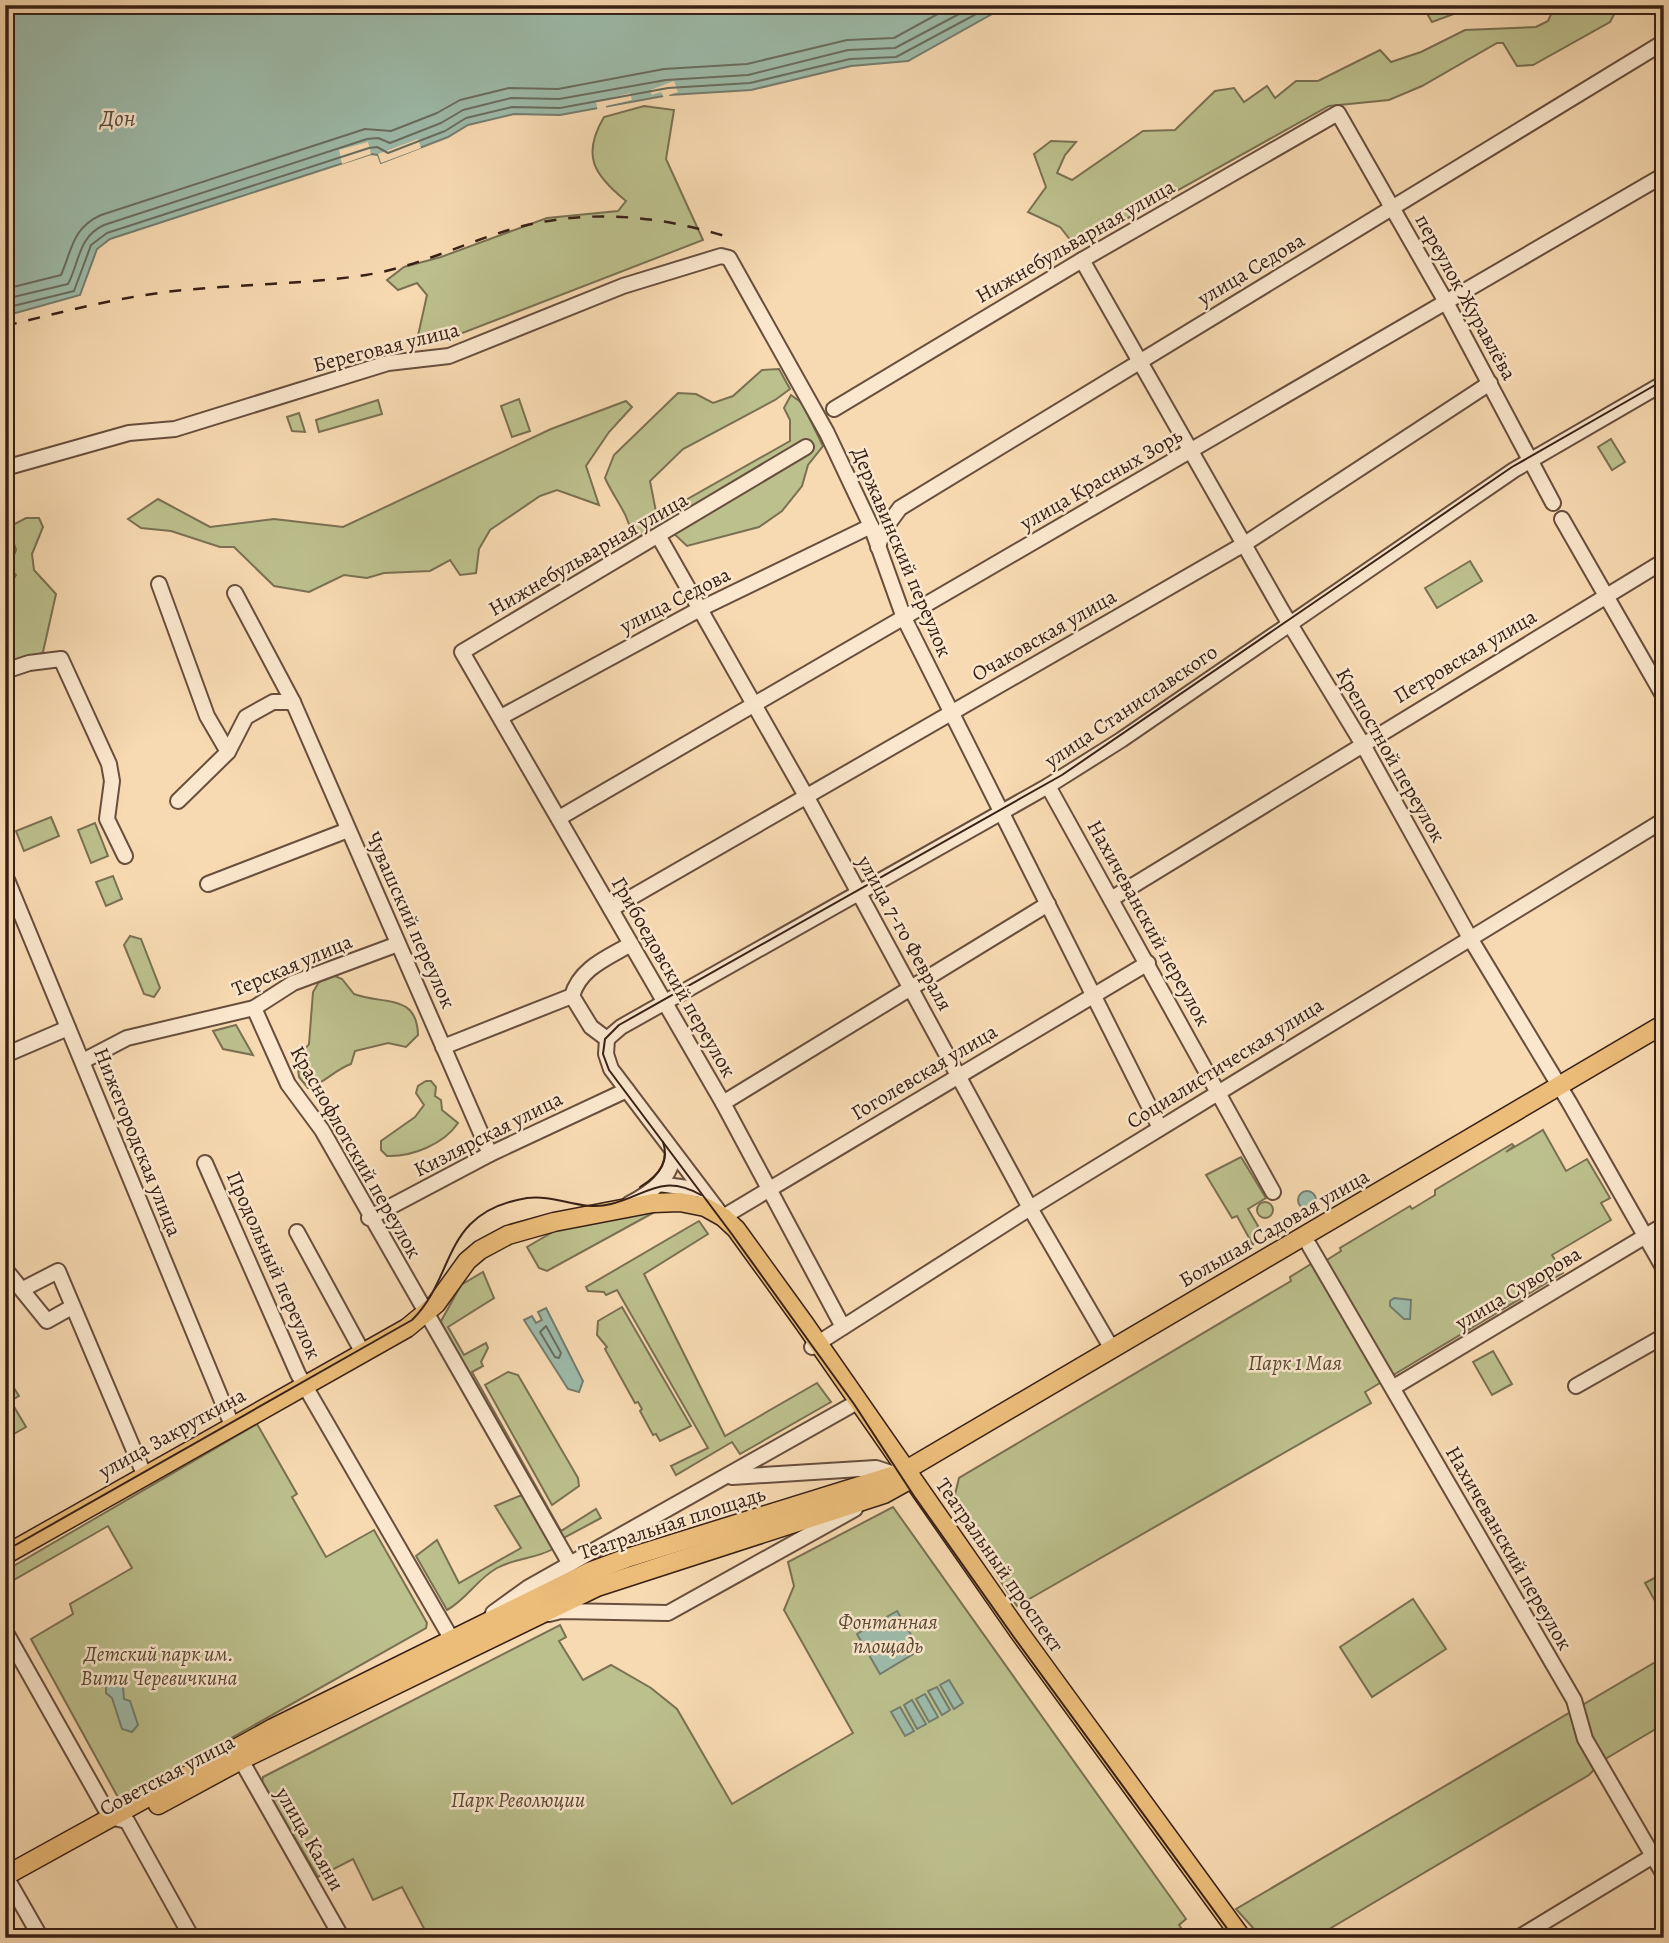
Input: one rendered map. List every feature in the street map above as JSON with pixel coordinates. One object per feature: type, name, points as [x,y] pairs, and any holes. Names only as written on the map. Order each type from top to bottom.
[{"type":"main road","name":"Большая Садовая улица","points":[[904,1477],[1309,1245],[1562,1091],[1664,1024]]},
{"type":"main road","name":"Большая Садовая улица","points":[[904,1477],[1112,1349],[1562,1091],[1664,1036]]},
{"type":"main road","name":"улица Закруткина","points":[[5,1555],[425,1316],[467,1261],[494,1242],[530,1228],[618,1209],[680,1202],[705,1207],[723,1217]]},
{"type":"main road","name":"Театральный проспект","points":[[723,1217],[736,1229],[815,1345],[1009,1638],[1229,1938]]},
{"type":"main road","name":"Театральный проспект","points":[[815,1345],[852,1405],[1242,1938]]},
{"type":"main road","name":"Театральная площадь","points":[[537,1616],[597,1587],[638,1572],[884,1494],[904,1477]]},
{"type":"main road","name":"Театральная площадь","points":[[471,1628],[627,1558],[904,1477]]},
{"type":"main road","name":"Советская улица","points":[[7,1881],[118,1819],[350,1698],[537,1616]]},
{"type":"main road","name":"Советская улица","points":[[118,1819],[242,1760],[471,1628]]},
{"type":"street","name":"улица Седова","points":[[877,548],[883,531],[900,508],[1664,42]]},
{"type":"street","name":"переулок Журавлёва","points":[[1338,113],[1446,302],[1553,503]]},
{"type":"street","name":"Нижнебульварная улица","points":[[834,409],[1082,260],[1338,113]]},
{"type":"street","name":"улица Красных Зорь","points":[[558,818],[1664,175]]},
{"type":"street","name":"Береговая улица","points":[[5,468],[129,433],[175,429],[388,363],[449,356],[665,272],[722,256],[729,258]]},
{"type":"street","name":"Державинский переулок","points":[[729,258],[823,426],[871,526],[904,618],[950,714],[1160,1128]]},
{"type":"street","name":"Крепостной переулок","points":[[1082,260],[1193,450],[1290,624],[1362,743],[1470,938],[1664,1269]]},
{"type":"street","name":"Очаковская улица","points":[[611,909],[1246,543],[1490,383]]},
{"type":"street","name":"улица Станиславского","points":[[607,1040],[621,1027],[1048,786],[1531,461],[1664,383]]},
{"type":"street","name":"Нижнебульварная улица","points":[[462,652],[806,447]]},
{"type":"street","points":[[1562,519],[1664,697]]},
{"type":"street","name":"улица Седова","points":[[501,717],[698,610],[871,526]]},
{"type":"street","name":"улица 7-го Февраля","points":[[659,537],[912,986],[1030,1208],[1112,1349]]},
{"type":"street","name":"Петровская улица","points":[[1111,899],[1362,743],[1664,561]]},
{"type":"street","points":[[159,584],[207,716],[228,752]]},
{"type":"street","name":"Чувашский переулок","points":[[235,593],[293,702],[490,1154]]},
{"type":"street","name":"Грибоедовский переулок","points":[[462,652],[723,1103],[843,1327]]},
{"type":"street","points":[[5,671],[29,663],[61,659],[109,764],[112,781],[107,819],[125,856]]},
{"type":"street","points":[[178,801],[228,752],[246,717],[273,702],[293,702]]},
{"type":"street","name":"Нахичеванский переулок","points":[[1048,786],[1273,1192]]},
{"type":"street","name":"Социалистическая улица","points":[[815,1345],[1030,1208],[1664,820]]},
{"type":"street","points":[[208,884],[348,830]]},
{"type":"street","name":"Нижегородская улица","points":[[5,876],[232,1425]]},
{"type":"street","points":[[723,1103],[1048,904]]},
{"type":"street","name":"Терская улица","points":[[83,1061],[127,1038],[254,1008],[293,983],[398,944]]},
{"type":"street","points":[[607,1040],[590,1027],[572,996],[576,981],[585,972],[631,944]]},
{"type":"street","name":"Гоголевская улица","points":[[723,1217],[1148,963]]},
{"type":"street","points":[[443,1047],[572,996]]},
{"type":"street","name":"Краснофлотский переулок","points":[[254,1008],[288,1084],[321,1130],[425,1316],[570,1564]]},
{"type":"street","points":[[5,1055],[68,1028]]},
{"type":"street","name":"Театральный проспект","points":[[607,1040],[608,1063],[723,1217]]},
{"type":"street","name":"Кизлярская улица","points":[[369,1218],[490,1154],[626,1090]]},
{"type":"street","points":[[673,1152],[670,1169],[659,1184],[702,1190]]},
{"type":"street","name":"Продольный переулок","points":[[205,1163],[298,1374],[451,1638]]},
{"type":"street","name":"улица Закруткина","points":[[618,1209],[647,1194],[659,1184]]},
{"type":"street","name":"улица Суворова","points":[[1394,1387],[1664,1225]]},
{"type":"street","points":[[297,1232],[363,1353]]},
{"type":"street","name":"Нахичеванский переулок","points":[[1309,1245],[1574,1700],[1585,1739],[1664,1875]]},
{"type":"street","points":[[6,1269],[47,1321],[72,1307]]},
{"type":"street","points":[[23,1289],[58,1271],[144,1474]]},
{"type":"street","points":[[1576,1387],[1664,1336]]},
{"type":"street","name":"Театральная площадь","points":[[471,1628],[530,1587],[852,1405]]},
{"type":"street","name":"Театральная площадь","points":[[728,1477],[876,1468],[904,1477]]},
{"type":"street","name":"Театральная площадь","points":[[537,1616],[561,1611],[668,1613],[884,1494]]},
{"type":"street","points":[[5,1631],[192,1938]]},
{"type":"street","name":"улица Каяни","points":[[242,1760],[342,1938]]},
{"type":"street","points":[[1518,1938],[1653,1856]]},
{"type":"street","points":[[7,1881],[41,1938]]},
{"type":"green space","points":[[1422,5],[1478,5],[1432,22]]},
{"type":"green space","points":[[1619,5],[1610,22],[1533,65],[1517,66],[1503,43],[1497,43],[1422,86],[1389,100],[1329,106],[1076,247],[1060,227],[1028,212],[1046,187],[1034,154],[1051,141],[1076,142],[1065,155],[1057,173],[1072,180],[1143,131],[1175,130],[1215,91],[1234,88],[1244,102],[1267,86],[1275,98],[1296,81],[1318,81],[1380,50],[1391,62],[1421,52],[1465,30],[1536,27],[1548,21],[1555,6]]},
{"type":"green space","points":[[644,106],[674,110],[666,159],[703,240],[439,342],[417,340],[427,295],[417,283],[398,290],[387,280],[404,267],[441,257],[547,218],[618,211],[626,201],[599,173],[592,154],[593,143],[604,117]]},
{"type":"green space","points":[[779,369],[790,389],[775,400],[683,449],[650,481],[659,527],[646,536],[632,535],[624,512],[605,478],[614,455],[678,393],[696,394],[713,403],[733,396],[762,370]]},
{"type":"green space","points":[[791,395],[802,403],[823,446],[808,465],[802,486],[782,511],[759,527],[687,546],[669,529],[668,510],[790,441],[790,420],[784,408]]},
{"type":"green space","points":[[519,399],[530,431],[512,437],[501,406]]},
{"type":"green space","points":[[378,400],[382,414],[319,432],[316,420]]},
{"type":"green space","points":[[626,401],[632,407],[609,432],[586,466],[599,505],[557,490],[540,496],[490,530],[479,549],[476,573],[460,575],[450,560],[430,571],[384,573],[367,578],[344,575],[309,592],[274,586],[234,547],[220,547],[171,531],[141,528],[128,519],[158,499],[210,527],[274,519],[343,527],[551,429]]},
{"type":"green space","points":[[299,413],[305,432],[292,431],[287,417]]},
{"type":"green space","points":[[1611,439],[1625,462],[1612,470],[1598,447]]},
{"type":"green space","points":[[26,518],[39,518],[43,527],[32,554],[34,570],[56,594],[43,652],[29,660],[5,663],[5,593],[16,575],[9,568],[16,550],[9,527]]},
{"type":"green space","points":[[1470,561],[1482,581],[1437,608],[1425,588]]},
{"type":"green space","points":[[51,817],[59,836],[24,851],[16,831]]},
{"type":"green space","points":[[95,823],[108,856],[91,863],[78,830]]},
{"type":"green space","points":[[113,876],[122,899],[106,906],[96,882]]},
{"type":"green space","points":[[130,936],[141,939],[160,988],[154,997],[144,994],[124,945]]},
{"type":"green space","points":[[335,976],[342,979],[354,994],[405,1006],[412,1012],[418,1035],[406,1047],[388,1043],[355,1051],[351,1064],[308,1088],[299,1077],[297,1060],[309,1044],[313,992],[319,982]]},
{"type":"green space","points":[[236,1025],[253,1055],[223,1049],[213,1031]]},
{"type":"green space","points":[[431,1081],[436,1087],[435,1096],[441,1100],[442,1110],[458,1123],[445,1137],[427,1148],[387,1156],[381,1150],[381,1141],[415,1117],[424,1105],[416,1093],[418,1086]]},
{"type":"green space","name":"Парк 1 Мая","points":[[1543,1130],[1566,1171],[1587,1159],[1610,1198],[1601,1203],[1611,1220],[1552,1255],[1563,1273],[1365,1392],[1371,1403],[1017,1606],[964,1526],[953,1503],[959,1478],[1291,1281],[1290,1277],[1311,1264],[1314,1268],[1341,1251],[1340,1248],[1410,1206],[1412,1209],[1435,1195],[1435,1190],[1512,1144],[1514,1146],[1506,1152]]},
{"type":"green space","points":[[1241,1157],[1266,1198],[1248,1209],[1258,1226],[1253,1245],[1237,1216],[1232,1218],[1206,1175]]},
{"type":"green space","points":[[1265,1202],[1271,1204],[1271,1216],[1265,1218],[1259,1216],[1257,1210],[1259,1204]]},
{"type":"green space","points":[[662,1208],[547,1271],[539,1268],[527,1247],[558,1229]]},
{"type":"green space","points":[[699,1221],[708,1234],[644,1274],[725,1436],[817,1383],[831,1402],[740,1454],[732,1442],[676,1475],[671,1466],[708,1448],[617,1290],[606,1295],[604,1292],[588,1291],[586,1287]]},
{"type":"green space","points":[[483,1272],[494,1298],[448,1327],[464,1355],[486,1343],[488,1348],[481,1362],[483,1366],[472,1372],[561,1531],[596,1509],[601,1518],[560,1540],[440,1323],[461,1285]]},
{"type":"green space","points":[[622,1307],[691,1426],[660,1441],[656,1434],[653,1435],[640,1411],[642,1409],[638,1402],[635,1403],[605,1349],[607,1347],[597,1335],[598,1321]]},
{"type":"green space","points":[[1493,1351],[1512,1384],[1492,1395],[1473,1362]]},
{"type":"green space","points":[[508,1372],[518,1375],[578,1478],[579,1486],[552,1505],[485,1385]]},
{"type":"green space","points":[[5,1374],[19,1396],[5,1404]]},
{"type":"green space","points":[[13,1405],[26,1427],[5,1439],[5,1409]]},
{"type":"green space","name":"Детский парк им. Вити Черевичкина","points":[[257,1424],[297,1494],[292,1497],[326,1557],[374,1530],[427,1623],[426,1628],[120,1801],[31,1639],[73,1614],[70,1604],[132,1568],[108,1526],[5,1585],[5,1571]]},
{"type":"green space","points":[[522,1495],[553,1549],[497,1568],[447,1610],[416,1556],[437,1540],[459,1583],[521,1548],[495,1506]]},
{"type":"green space","name":"Парк Революции","points":[[893,1507],[1186,1919],[1179,1925],[1184,1932],[1176,1938],[429,1938],[402,1887],[373,1900],[353,1859],[318,1877],[262,1782],[263,1777],[560,1625],[566,1637],[559,1641],[583,1680],[611,1665],[651,1688],[677,1709],[732,1804],[853,1733],[784,1610],[794,1586],[788,1562]]},
{"type":"green space","points":[[1664,1573],[1664,1596],[1655,1601],[1645,1583]]},
{"type":"green space","points":[[1413,1599],[1446,1649],[1372,1697],[1340,1647]]},
{"type":"green space","points":[[1664,1657],[1664,1724],[1602,1761],[1589,1775],[1314,1938],[1262,1938],[1236,1909]]},
{"type":"water","name":"Дон","points":[[5,5],[1008,5],[908,61],[851,66],[751,90],[669,95],[560,115],[514,114],[468,125],[448,137],[381,163],[378,155],[371,154],[110,239],[97,249],[80,295],[5,316]]},
{"type":"water","points":[[1307,1191],[1313,1194],[1316,1200],[1313,1206],[1307,1209],[1301,1206],[1298,1200],[1301,1194]]},
{"type":"water","points":[[1394,1298],[1411,1300],[1410,1319],[1404,1319],[1390,1306],[1390,1301]]},
{"type":"water","points":[[546,1308],[583,1381],[579,1392],[568,1389],[524,1320],[532,1316],[536,1323],[542,1320],[538,1312]]},
{"type":"water","points":[[897,1611],[920,1650],[880,1674],[857,1634]]},
{"type":"water","points":[[949,1680],[963,1703],[954,1709],[940,1685]]},
{"type":"water","points":[[114,1681],[123,1687],[124,1699],[130,1701],[138,1725],[132,1732],[122,1729],[112,1698],[106,1693],[106,1687]]},
{"type":"water","points":[[937,1687],[950,1710],[942,1715],[928,1691]]},
{"type":"water","points":[[925,1694],[938,1717],[929,1722],[916,1699]]},
{"type":"water","points":[[912,1700],[926,1724],[917,1729],[904,1705]]},
{"type":"water","points":[[900,1707],[914,1731],[905,1736],[891,1712]]},
{"type":"pier","points":[[674,81],[678,92],[669,95],[670,98],[665,100],[661,92],[652,95],[650,90]]},
{"type":"pier","points":[[630,93],[632,100],[606,106],[606,110],[598,112],[596,102]]},
{"type":"pier","points":[[418,139],[421,148],[381,163],[378,154]]},
{"type":"pier","points":[[368,142],[371,154],[342,164],[339,150]]},
{"type":"tram line","points":[[1234,1938],[1013,1636],[914,1496],[854,1404],[731,1233],[609,1070],[603,1054],[605,1039],[619,1025],[1062,775],[1512,467],[1664,380]]},
{"type":"tram line","points":[[640,1187],[652,1179],[660,1168],[665,1156],[663,1142]]},
{"type":"tram line","points":[[5,1551],[412,1320],[426,1303],[464,1231],[479,1217],[499,1205],[538,1197],[600,1206],[665,1186],[676,1186],[701,1195]]},
{"type":"railway","points":[[5,326],[105,302],[166,292],[366,275],[422,261],[512,229],[567,218],[622,217],[650,220],[731,238]]},
{"type":"park label","name":"Фонтанная площадь","points":[[888,1634]]}]
